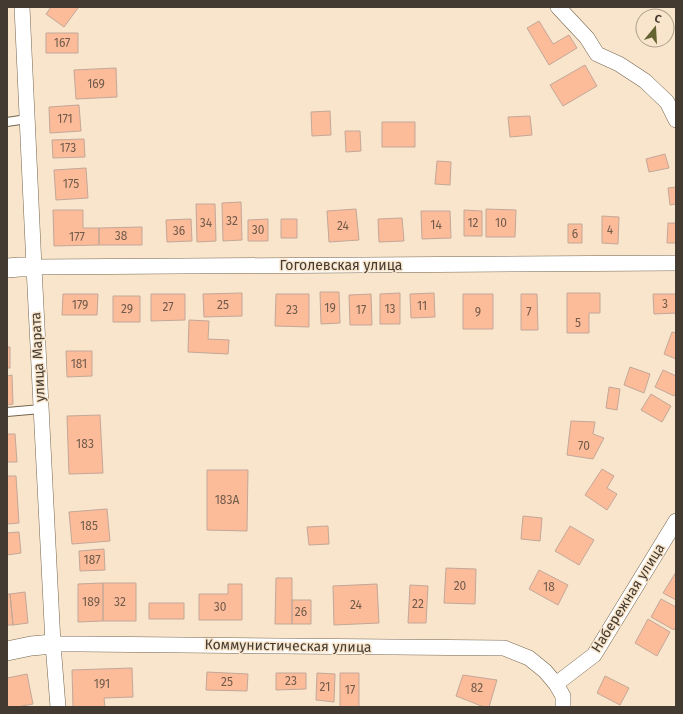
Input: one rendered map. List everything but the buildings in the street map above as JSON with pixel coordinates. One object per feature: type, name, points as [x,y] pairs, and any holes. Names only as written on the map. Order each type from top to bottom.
[{"type":"street","name":"улица Марата","points":[[22,7],[53,644],[58,707]]},
{"type":"street","points":[[558,7],[587,38],[597,54],[619,64],[645,81],[667,102],[676,120]]},
{"type":"street","name":"Гоголевская улица","points":[[7,268],[69,266],[676,263]]},
{"type":"street","name":"Набережная улица","points":[[556,684],[594,655],[676,521]]},
{"type":"street","name":"Коммунистическая улица","points":[[7,651],[31,646],[53,644],[504,648],[529,658],[545,671],[556,684]]},
{"type":"street","points":[[556,684],[563,696],[564,707]]},
{"type":"lane","points":[[7,122],[27,120]]},
{"type":"lane","points":[[7,412],[41,410]]}]
